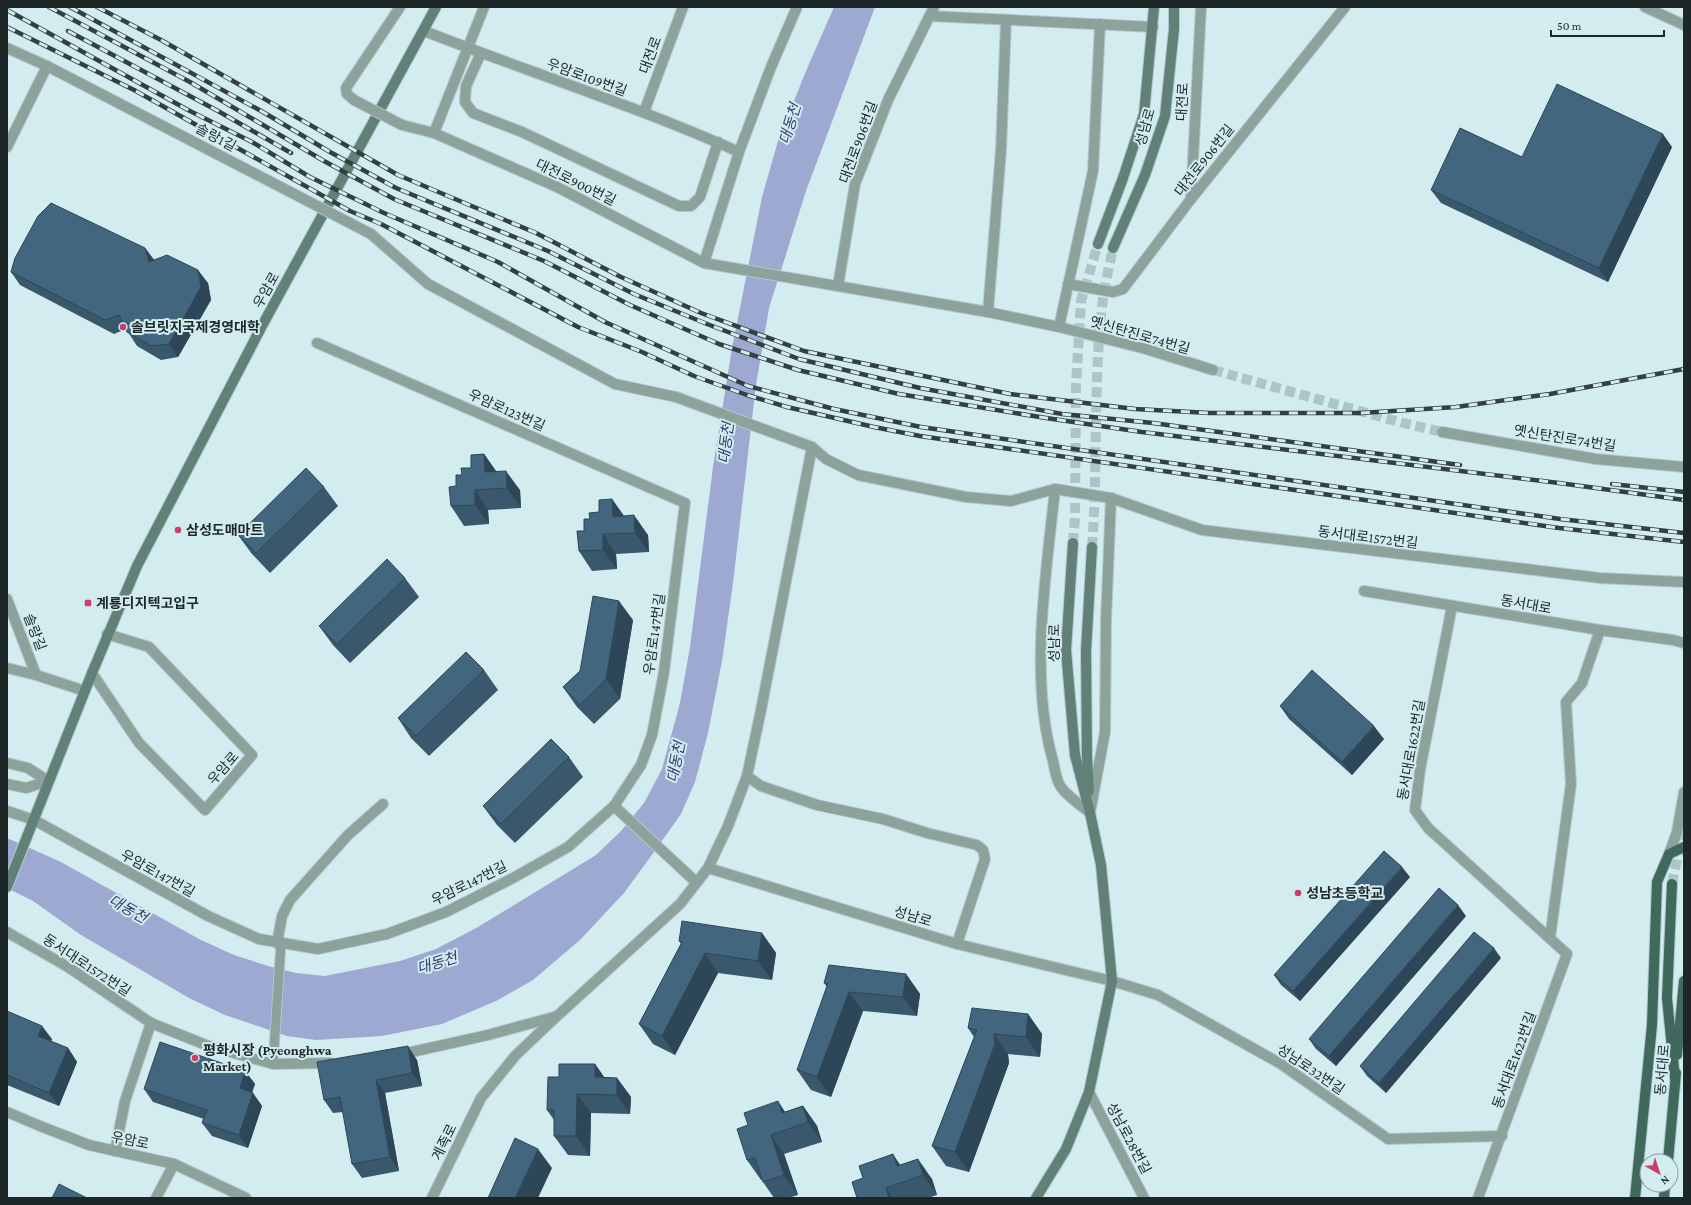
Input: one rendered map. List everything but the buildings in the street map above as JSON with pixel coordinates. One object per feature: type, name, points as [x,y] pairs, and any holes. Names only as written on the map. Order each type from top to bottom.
[{"type":"main road","name":"성남로","points":[[1098,244],[1123,178],[1144,114],[1154,7]]},
{"type":"main road","name":"성남로","points":[[1113,248],[1145,175],[1165,116],[1174,29],[1174,7]]},
{"type":"main road","name":"우암로","points":[[7,887],[84,691],[136,566],[217,410],[424,31],[433,8]]},
{"type":"main road","name":"성남로","points":[[1036,1198],[1066,1149],[1089,1092],[1112,981],[1102,865],[1074,755],[1066,650],[1073,543]]},
{"type":"main road","name":"성남로","points":[[1090,813],[1087,757],[1086,651],[1092,547]]},
{"type":"main road","points":[[1635,1198],[1652,1025],[1657,882],[1669,854],[1684,847]]},
{"type":"main road","points":[[1672,884],[1667,998],[1675,1078]]},
{"type":"main road","name":"동서대로","points":[[1669,1153],[1684,981]]},
{"type":"street","name":"대전로900번길","points":[[400,7],[346,88],[347,94],[354,100],[402,125],[434,133],[557,187],[704,263],[838,286]]},
{"type":"street","points":[[434,133],[484,7]]},
{"type":"street","name":"대전로","points":[[644,112],[683,7]]},
{"type":"street","points":[[704,263],[739,152],[797,7]]},
{"type":"street","name":"대전로","points":[[1191,199],[1201,7]]},
{"type":"street","name":"대전로906번길","points":[[1068,284],[1113,292],[1124,289],[1191,199],[1345,7]]},
{"type":"street","points":[[1645,7],[1684,25]]},
{"type":"street","name":"대전로906번길","points":[[838,286],[855,184],[888,100],[932,12],[1006,20],[1153,27]]},
{"type":"street","points":[[988,312],[1000,150],[1006,20]]},
{"type":"street","points":[[838,286],[988,312],[1059,327],[1093,171],[1100,24]]},
{"type":"street","name":"우암로109번길","points":[[424,31],[644,112],[739,152]]},
{"type":"street","name":"솔랑1길","points":[[7,48],[47,66],[371,234],[428,284],[615,384],[676,397],[812,446]]},
{"type":"street","points":[[481,53],[466,86],[465,102],[473,113],[522,132],[678,206],[691,206],[700,197],[718,142]]},
{"type":"street","points":[[7,147],[47,66]]},
{"type":"street","name":"옛신탄진로74번길","points":[[1059,327],[1146,349],[1213,370]]},
{"type":"street","name":"우암로123번길","points":[[317,343],[685,503]]},
{"type":"street","name":"옛신탄진로74번길","points":[[1442,432],[1596,459],[1684,467]]},
{"type":"street","points":[[812,446],[826,459],[858,475],[966,497],[1012,500],[1055,489],[1046,578],[1041,650],[1042,703],[1046,737],[1060,787],[1090,813]]},
{"type":"street","name":"계족로","points":[[432,1198],[481,1098],[515,1056],[680,904],[708,868],[728,826],[747,776],[762,710],[812,446]]},
{"type":"street","name":"동서대로1572번길","points":[[1055,489],[1111,498],[1202,530],[1600,578],[1684,582]]},
{"type":"street","points":[[1090,813],[1105,732],[1106,620],[1111,498]]},
{"type":"street","name":"우암로147번길","points":[[7,811],[34,820],[208,916],[259,939],[280,946],[318,949],[387,934],[446,912],[513,878],[568,847],[614,806],[640,765],[652,735],[664,672],[685,503]]},
{"type":"street","name":"동서대로","points":[[1364,591],[1684,643]]},
{"type":"street","name":"솔랑길","points":[[7,599],[36,675]]},
{"type":"street","name":"동서대로1622번길","points":[[1452,606],[1420,770],[1415,810],[1428,828],[1567,954],[1502,1136],[1478,1198]]},
{"type":"street","points":[[1550,938],[1571,784],[1566,702],[1582,683],[1600,630]]},
{"type":"street","name":"우암로","points":[[92,673],[139,743],[205,810],[252,755],[149,647],[107,634]]},
{"type":"street","points":[[7,668],[36,675],[84,691]]},
{"type":"street","points":[[7,763],[28,768],[48,781]]},
{"type":"street","points":[[747,776],[761,786],[817,805],[883,819],[977,845],[983,850],[985,859],[957,944]]},
{"type":"street","points":[[7,784],[26,788],[48,781]]},
{"type":"street","points":[[1669,854],[1676,832],[1684,796]]},
{"type":"street","points":[[273,1064],[282,916],[290,900],[348,835],[383,804]]},
{"type":"street","points":[[614,806],[696,882]]},
{"type":"street","name":"성남로","points":[[708,868],[957,944],[1112,981]]},
{"type":"street","name":"동서대로1572번길","points":[[7,932],[68,967],[151,1023],[206,1045],[273,1064],[344,1062]]},
{"type":"street","name":"성남로32번길","points":[[1112,981],[1158,995],[1274,1060],[1388,1139],[1502,1136]]},
{"type":"street","points":[[386,1058],[488,1035],[556,1017]]},
{"type":"street","points":[[115,1151],[125,1101],[151,1023]]},
{"type":"street","name":"성남로28번길","points":[[1089,1092],[1144,1198]]},
{"type":"street","name":"우암로","points":[[7,1112],[89,1145],[174,1164],[246,1198]]},
{"type":"street","points":[[156,1198],[174,1164]]},
{"type":"water","name":"대동천","points":[[834,7],[875,7],[806,191],[769,308],[756,385],[733,583],[722,661],[708,733],[695,782],[681,814],[654,852],[624,893],[580,940],[533,980],[496,1001],[442,1024],[382,1036],[316,1040],[287,1036],[225,1015],[189,998],[81,935],[33,901],[7,888],[7,838],[59,861],[199,939],[234,955],[296,973],[325,976],[400,961],[436,949],[478,927],[596,855],[621,831],[644,803],[662,769],[680,703],[690,647],[713,467],[732,348],[762,197],[778,141]]},
{"type":"tunnel","points":[[1073,543],[1075,518],[1076,385],[1081,301],[1098,244]]},
{"type":"tunnel","points":[[1092,547],[1099,337],[1104,292],[1113,248]]},
{"type":"tunnel","points":[[1213,370],[1403,423],[1442,432]]},
{"type":"tunnel","points":[[1672,884],[1684,822]]},
{"type":"railway","points":[[49,7],[190,82],[324,161],[394,199],[544,261],[630,305],[719,344],[798,370],[899,394],[1046,418],[1142,432],[1559,483],[1684,500]]},
{"type":"railway","points":[[70,7],[263,112],[330,152],[396,188],[548,251],[634,294],[799,359],[920,388],[1062,414],[1153,423],[1460,465]]},
{"type":"railway","points":[[97,7],[161,40],[398,175],[536,233],[621,277],[701,313],[804,351],[1010,394],[1135,409],[1210,413],[1361,413],[1456,407],[1550,394],[1684,369]]},
{"type":"railway","points":[[7,10],[188,110],[252,142],[310,177],[384,213],[498,262],[605,322],[748,386],[834,409],[921,427],[1560,519],[1684,533]]},
{"type":"railway","points":[[7,27],[134,90],[350,211],[381,224],[578,327],[642,352],[694,376],[747,395],[787,407],[920,436],[1559,528],[1684,542]]},
{"type":"railway","points":[[68,31],[218,111],[291,153]]},
{"type":"railway","points":[[1612,484],[1684,492]]},
{"type":"place","name":"솔브릿지국제경영대학","points":[[123,327]]},
{"type":"place","name":"삼성도매마트","points":[[178,530]]},
{"type":"place","name":"계룡디지텍고입구","points":[[88,603]]},
{"type":"place","name":"성남초등학교","points":[[1298,893]]},
{"type":"place","name":"평화시장 (Pyeonghwa Market)","points":[[195,1058]]}]
